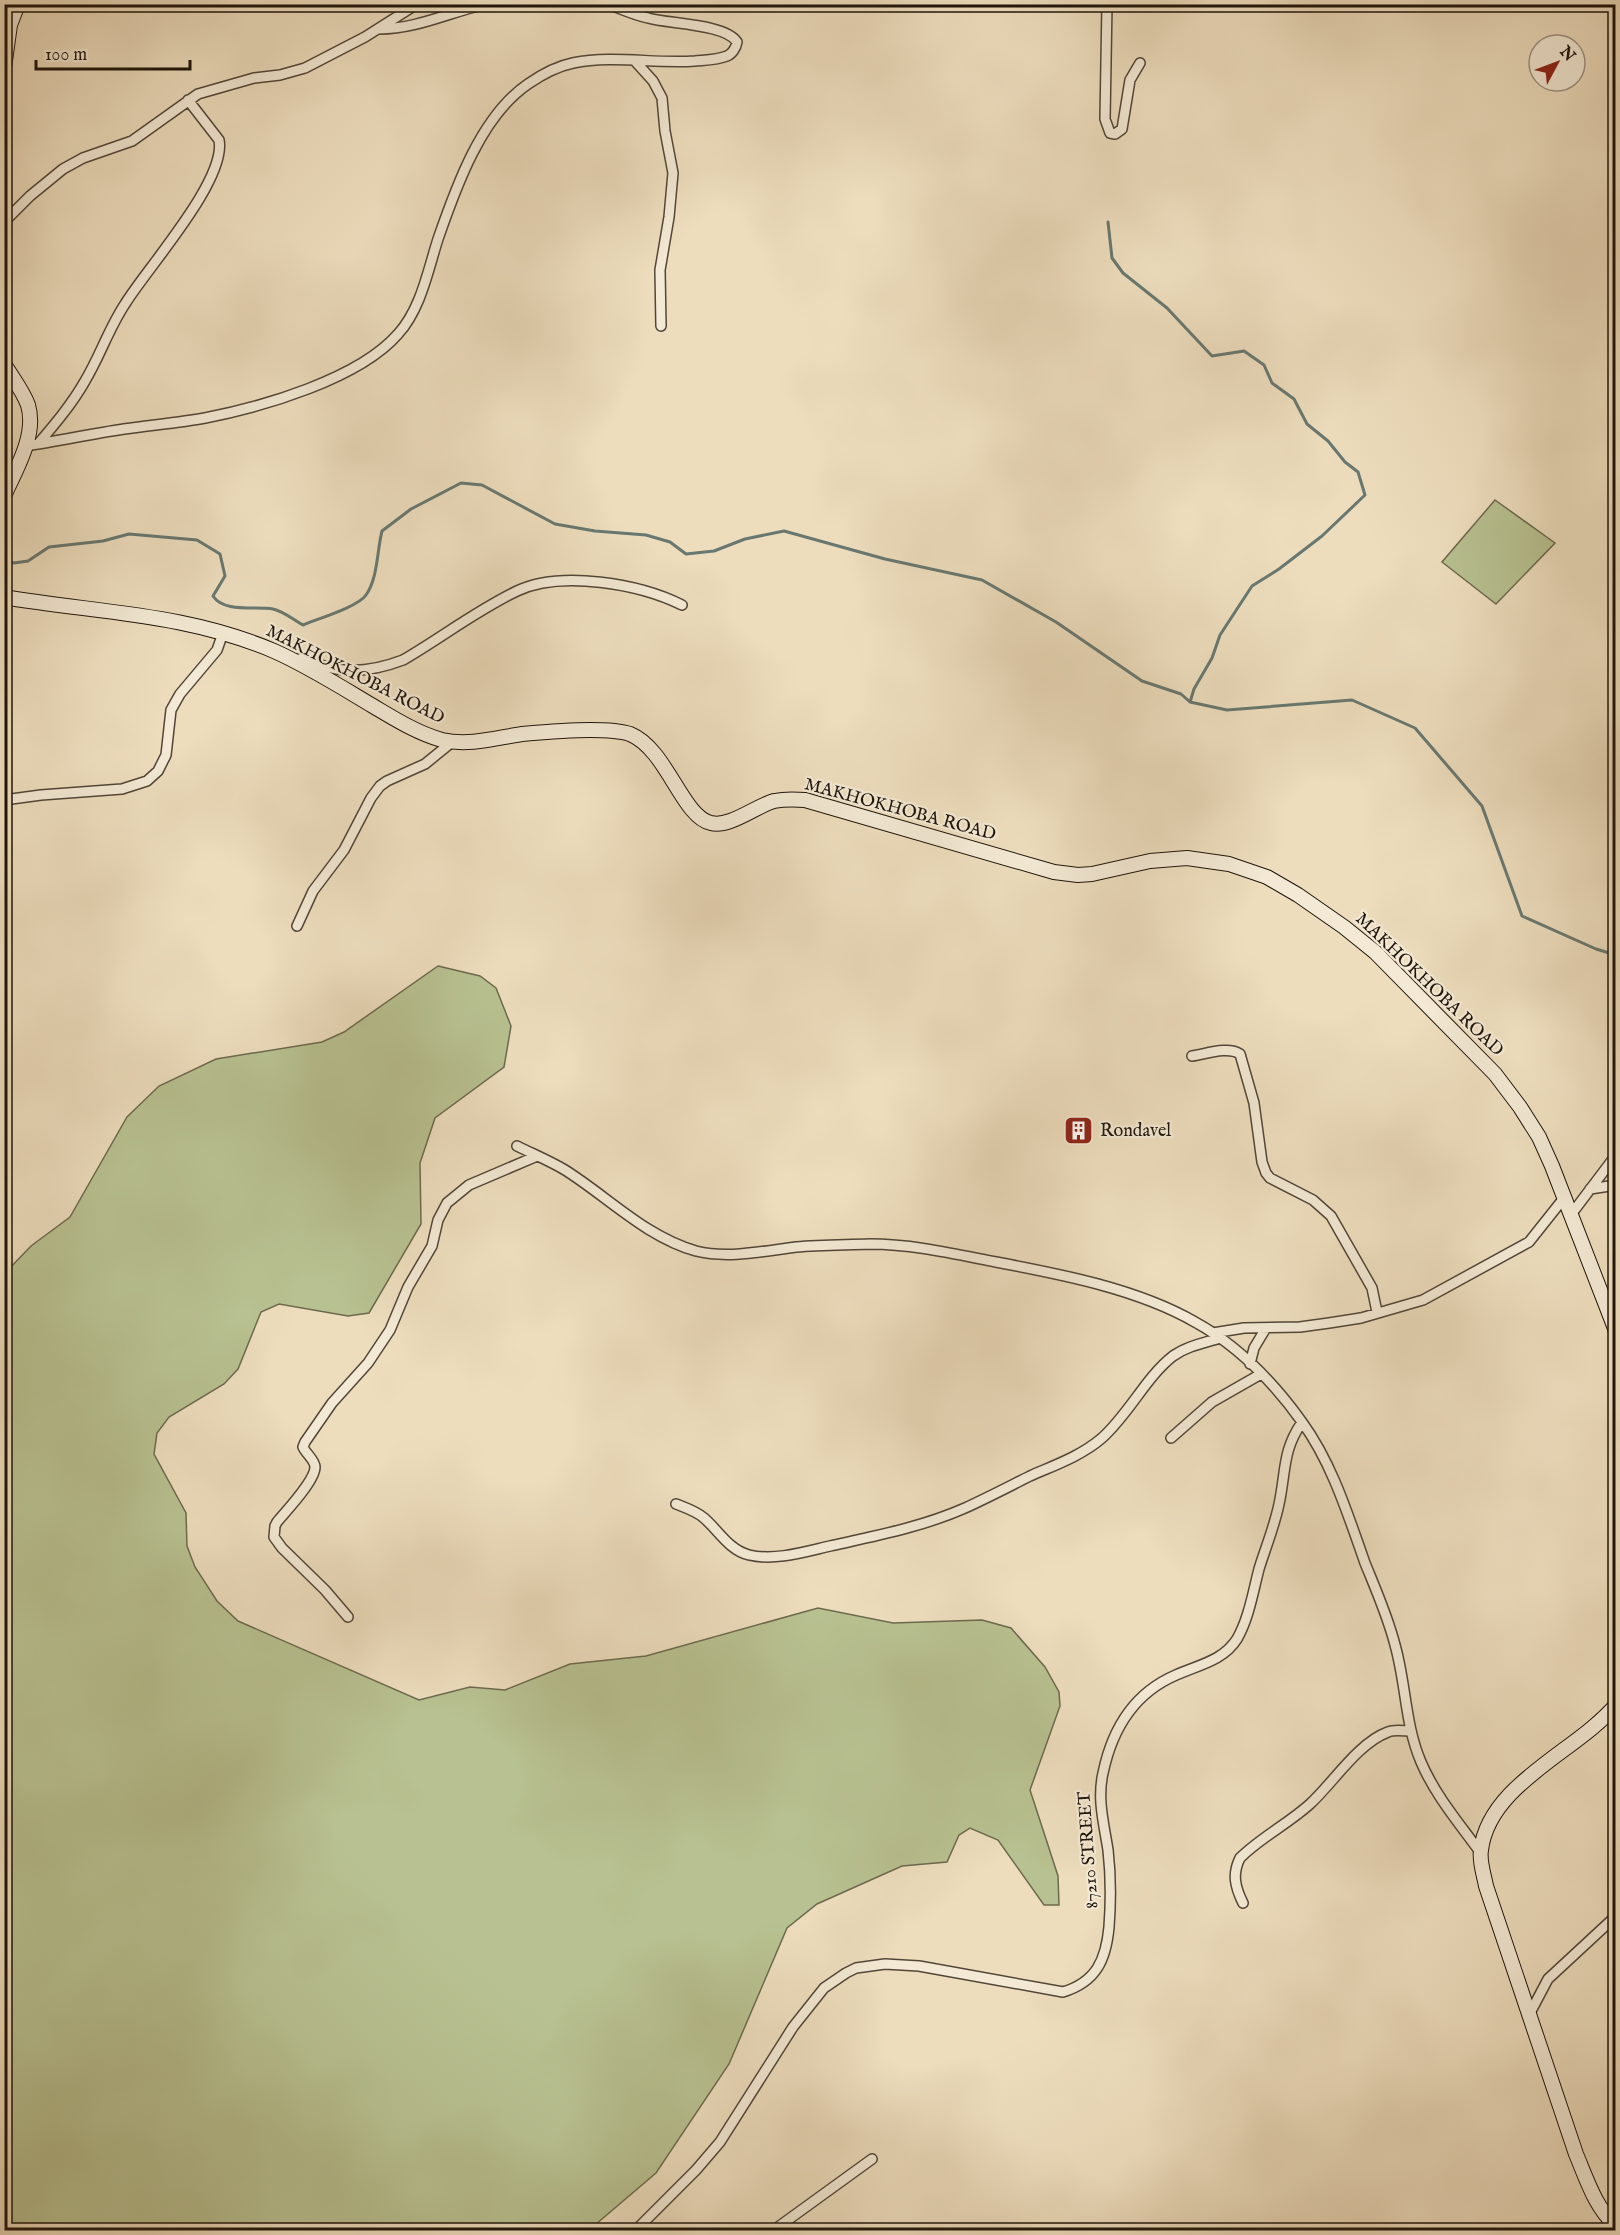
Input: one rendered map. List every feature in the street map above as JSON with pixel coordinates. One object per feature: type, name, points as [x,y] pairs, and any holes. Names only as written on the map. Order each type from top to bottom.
[{"type":"street","points":[[4,68],[10,25],[18,4]]},
{"type":"street","points":[[4,222],[30,196],[63,169],[82,158],[132,141],[198,94],[305,68],[380,29],[417,4]]},
{"type":"street","points":[[380,29],[398,29],[417,25],[486,4]]},
{"type":"street","points":[[32,445],[228,412],[308,389],[375,356],[400,333],[413,310],[427,276],[452,198],[490,122],[501,108],[529,83],[559,67],[593,60],[658,62],[712,59],[727,56],[734,51],[737,42],[729,34],[646,18],[608,4]]},
{"type":"street","points":[[1107,4],[1105,119],[1110,133],[1115,134],[1122,129],[1130,80],[1140,63]]},
{"type":"street","points":[[634,60],[658,88],[662,98],[665,131],[673,173],[669,217],[660,270],[661,326]]},
{"type":"street","points":[[4,495],[32,445],[85,382],[125,303],[178,230],[215,170],[219,140],[188,100]]},
{"type":"street","points":[[4,364],[27,404],[32,445]]},
{"type":"street","points":[[291,660],[300,659],[338,669],[352,670],[388,665],[403,660],[484,609],[519,590],[541,584],[570,581],[616,584],[664,596],[682,605]]},
{"type":"street","name":"MAKHOKHOBA ROAD","points":[[4,597],[129,613],[223,633],[291,660],[421,733],[452,742],[579,730],[614,731],[631,735],[656,755],[693,811],[709,823],[726,822],[773,802],[789,799],[805,800],[1054,872],[1092,874],[1150,861],[1187,858],[1229,864],[1267,878],[1324,911],[1375,952],[1495,1074],[1539,1137],[1616,1332]]},
{"type":"street","points":[[4,800],[122,789],[147,781],[158,771],[166,755],[171,710],[180,693],[217,650],[223,633]]},
{"type":"street","points":[[297,926],[313,891],[344,850],[371,798],[380,786],[425,764],[452,742]]},
{"type":"street","points":[[1192,1056],[1227,1050],[1240,1054],[1251,1091],[1262,1162],[1266,1173],[1277,1182],[1313,1200],[1331,1216],[1372,1288],[1377,1312]]},
{"type":"street","points":[[517,1146],[563,1168],[650,1230],[695,1251],[740,1253],[819,1245],[891,1244],[1056,1273],[1146,1300],[1191,1319],[1217,1336],[1261,1374],[1312,1437],[1331,1476],[1392,1633],[1415,1748],[1427,1775],[1480,1852]]},
{"type":"street","points":[[1570,1216],[1616,1155]]},
{"type":"street","points":[[348,1617],[274,1537],[277,1522],[302,1492],[315,1471],[313,1460],[303,1447],[305,1442],[332,1403],[368,1363],[390,1330],[408,1287],[432,1246],[438,1220],[447,1203],[469,1185],[537,1156]]},
{"type":"street","points":[[1590,1189],[1616,1185]]},
{"type":"street","points":[[676,1504],[693,1510],[704,1518],[737,1550],[760,1557],[775,1557],[819,1548],[933,1520],[1059,1464],[1093,1445],[1124,1415],[1157,1372],[1173,1356],[1217,1336],[1266,1328],[1300,1327],[1360,1318],[1423,1300],[1529,1242],[1564,1198]]},
{"type":"street","points":[[1250,1364],[1254,1348],[1266,1328]]},
{"type":"street","points":[[1172,1438],[1212,1402],[1261,1374]]},
{"type":"street","name":"87210 STREET","points":[[636,2230],[696,2170],[720,2142],[814,1998],[841,1976],[856,1968],[869,1965],[919,1966],[1063,1992],[1083,1984],[1092,1974],[1103,1957],[1107,1945],[1111,1901],[1100,1787],[1108,1751],[1126,1715],[1144,1695],[1174,1675],[1214,1660],[1238,1638],[1248,1613],[1279,1503],[1289,1442],[1302,1422]]},
{"type":"street","points":[[1616,1706],[1526,1780],[1503,1802],[1485,1833],[1480,1852],[1486,1886],[1576,2154],[1593,2196],[1603,2213],[1616,2226]]},
{"type":"street","points":[[1243,1903],[1235,1879],[1239,1858],[1311,1802],[1345,1765],[1370,1743],[1387,1732],[1411,1731]]},
{"type":"street","points":[[1529,2016],[1538,1994],[1548,1979],[1616,1916]]},
{"type":"street","points":[[774,2230],[872,2159]]},
{"type":"green space","points":[[1495,500],[1555,543],[1496,604],[1442,562]]},
{"type":"green space","points":[[438,966],[480,976],[496,988],[511,1026],[504,1067],[435,1118],[420,1163],[421,1224],[369,1313],[348,1316],[279,1304],[261,1312],[238,1369],[224,1384],[169,1417],[157,1433],[154,1454],[186,1513],[187,1546],[195,1567],[217,1601],[238,1621],[419,1700],[470,1687],[505,1690],[570,1664],[646,1656],[818,1608],[893,1623],[982,1620],[1011,1628],[1045,1667],[1059,1692],[1060,1706],[1030,1790],[1058,1876],[1059,1905],[1044,1905],[998,1840],[970,1828],[959,1835],[947,1862],[902,1866],[817,1904],[787,1928],[729,2064],[656,2173],[589,2230],[5,2230],[5,1273],[31,1246],[70,1217],[127,1117],[159,1086],[216,1059],[322,1042],[344,1032]]},
{"type":"waterway","points":[[1108,222],[1112,258],[1123,273],[1167,308],[1212,356],[1244,351],[1264,365],[1272,383],[1294,399],[1307,424],[1328,441],[1345,462],[1358,472],[1365,495],[1322,536],[1279,569],[1252,586],[1220,635],[1212,658],[1194,689],[1190,702]]},
{"type":"waterway","points":[[4,560],[14,563],[28,561],[49,547],[103,541],[129,534],[197,540],[220,554],[225,576],[213,596],[218,601],[232,607],[273,609],[303,625],[362,599],[373,580],[382,531],[411,509],[461,483],[482,485],[555,524],[595,531],[646,535],[670,542],[686,554],[714,551],[745,539],[784,531],[885,559],[982,580],[1056,622],[1142,681],[1181,694],[1190,702],[1227,710],[1352,700],[1415,728],[1482,806],[1522,916],[1596,949],[1616,955]]},
{"type":"place","name":"Rondavel","points":[[1079,1131]]}]
